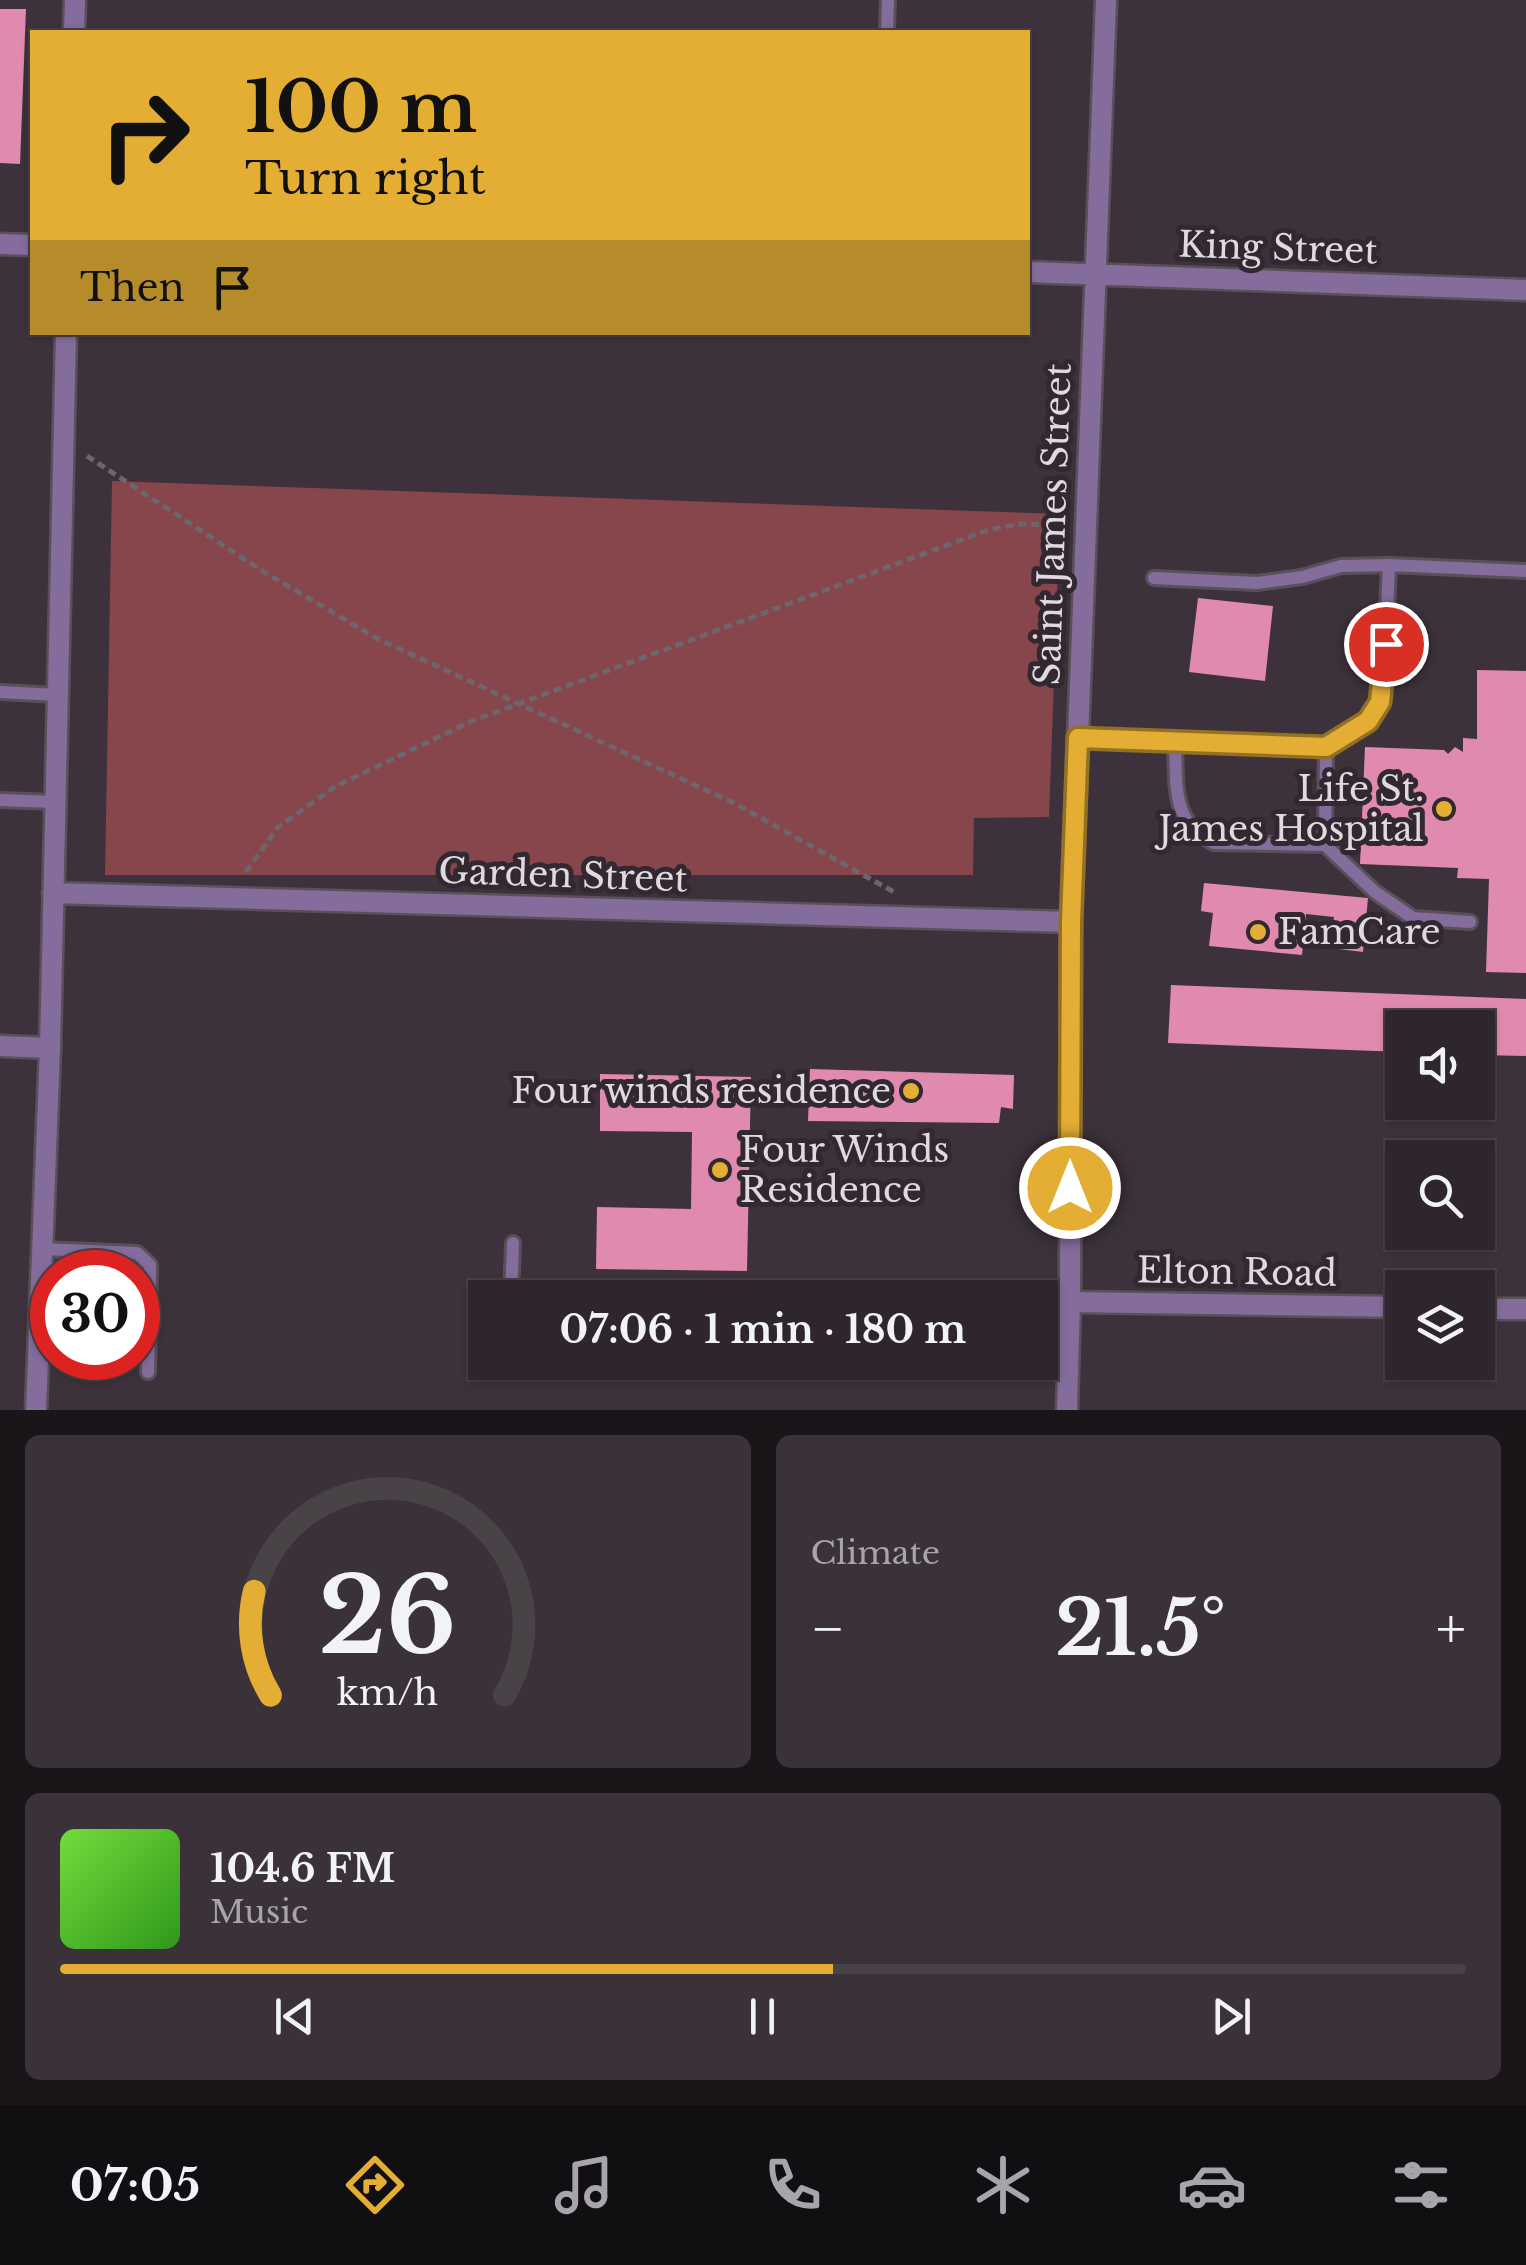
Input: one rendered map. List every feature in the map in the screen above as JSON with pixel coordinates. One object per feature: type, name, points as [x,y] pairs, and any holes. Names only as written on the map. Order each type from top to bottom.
[{"type":"street","points":[[74,30],[75,0]]},
{"type":"street","name":"Saint James Street","points":[[1066,1410],[1071,922],[1106,0]]},
{"type":"street","points":[[0,244],[30,245]]},
{"type":"street","name":"King Street","points":[[1030,272],[1526,290]]},
{"type":"street","points":[[36,1410],[50,1048],[66,335]]},
{"type":"street","name":"Garden Street","points":[[53,893],[1071,922]]},
{"type":"street","points":[[0,1046],[50,1048]]},
{"type":"street","name":"Elton Road","points":[[1070,1302],[1385,1308]]},
{"type":"street","points":[[1495,1309],[1526,1310]]},
{"type":"lane","points":[[886,30],[888,0]]},
{"type":"lane","points":[[1078,738],[1326,747],[1368,721],[1380,702],[1389,564]]},
{"type":"lane","points":[[1154,578],[1257,583],[1302,577],[1340,566],[1389,564],[1526,570]]},
{"type":"lane","points":[[0,692],[58,696]]},
{"type":"lane","points":[[1175,741],[1178,800],[1186,822],[1198,836],[1214,843],[1325,845],[1375,892],[1413,918],[1470,922]]},
{"type":"lane","points":[[1325,845],[1326,747]]},
{"type":"lane","points":[[0,800],[55,802]]},
{"type":"lane","points":[[512,1280],[513,1244]]},
{"type":"lane","points":[[42,1249],[66,1250]]},
{"type":"lane","points":[[1058,1344],[1069,1344]]},
{"type":"path","points":[[63,441],[264,572],[378,639],[734,803],[940,918]]},
{"type":"path","points":[[226,898],[278,828],[336,786],[472,721],[988,530],[1019,524],[1085,525]]},
{"type":"shaded area","points":[[112,481],[1060,514],[1049,817],[974,818],[973,875],[105,875]]},
{"type":"building","points":[[0,9],[26,9],[20,164],[0,163]]},
{"type":"building","points":[[1198,598],[1273,606],[1265,681],[1189,672]]},
{"type":"building","name":"Life St. James Hospital","points":[[1477,670],[1526,671],[1526,973],[1486,972],[1489,879],[1457,878],[1458,868],[1360,864],[1365,747],[1444,750],[1448,754],[1455,747],[1463,752],[1463,738],[1477,739]]},
{"type":"building","name":"FamCare","points":[[1204,883],[1368,898],[1363,952],[1331,948],[1334,917],[1306,914],[1302,955],[1209,946],[1213,913],[1201,911]]},
{"type":"building","points":[[1171,985],[1526,999],[1526,1056],[1495,1055],[1495,1010],[1385,1010],[1385,1051],[1168,1043]]},
{"type":"building","name":"Four winds residence","points":[[810,1069],[1014,1075],[1013,1109],[1001,1107],[999,1123],[808,1121]]},
{"type":"building","name":"Four Winds Residence","points":[[600,1074],[751,1077],[747,1271],[596,1269],[597,1207],[691,1209],[692,1132],[600,1131]]},
{"type":"place","name":"Life St. James Hospital","points":[[1444,809]]},
{"type":"place","name":"FamCare","points":[[1258,932]]},
{"type":"place","name":"Four winds residence","points":[[911,1091]]},
{"type":"place","name":"Four Winds Residence","points":[[720,1170]]},
{"type":"route","points":[[1070,1188],[1071,922],[1078,738],[1326,747],[1368,721],[1380,702],[1386,644]]}]
